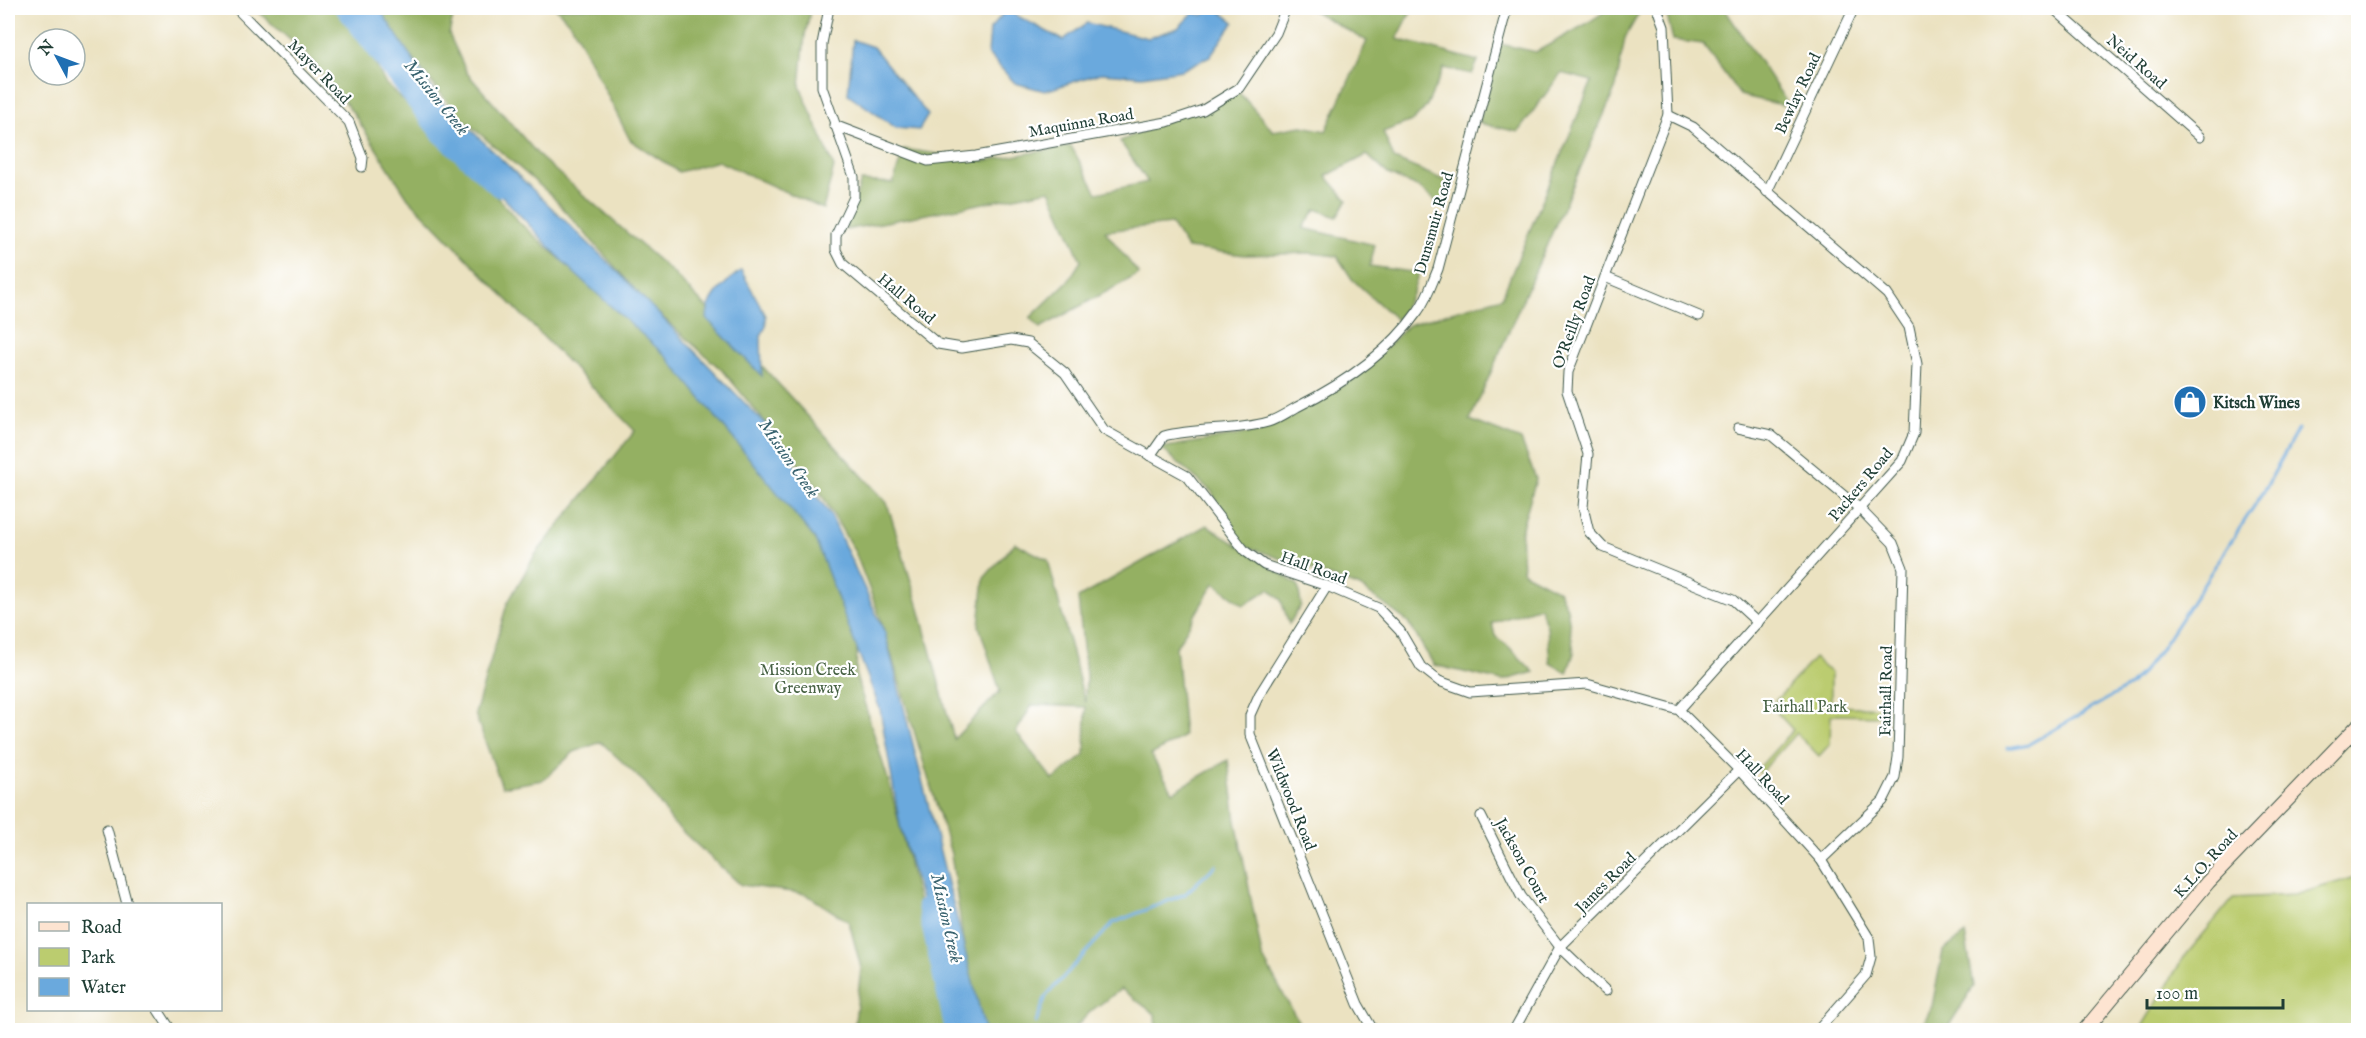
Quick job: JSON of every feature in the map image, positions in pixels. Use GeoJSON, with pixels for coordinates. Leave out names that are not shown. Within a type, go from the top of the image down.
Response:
{"type":"FeatureCollection","features":[{"type":"Feature","properties":{"kind":"main road","name":"K.L.O. Road"},"geometry":{"type":"LineString","coordinates":[[2085,1030],[2208,882],[2358,726]]}},
{"type":"Feature","properties":{"kind":"street","name":"Mayer Road"},"geometry":{"type":"LineString","coordinates":[[236,8],[349,122],[363,158],[362,167]]}},
{"type":"Feature","properties":{"kind":"street","name":"Hall Road"},"geometry":{"type":"LineString","coordinates":[[829,8],[822,44],[822,87],[854,177],[854,197],[836,235],[836,250],[843,264],[938,344],[962,348],[1011,340],[1028,343],[1065,373],[1104,430],[1186,476],[1245,550],[1264,565],[1328,586],[1378,608],[1400,631],[1421,667],[1439,681],[1470,692],[1587,684],[1679,710],[1739,770],[1821,860],[1869,938],[1871,957],[1866,975],[1818,1030]]}},
{"type":"Feature","properties":{"kind":"street","name":"Maquinna Road"},"geometry":{"type":"LineString","coordinates":[[834,125],[928,160],[976,156],[1167,122],[1203,110],[1239,88],[1276,33],[1286,8]]}},
{"type":"Feature","properties":{"kind":"street","name":"Dunsmuir Road"},"geometry":{"type":"LineString","coordinates":[[1150,456],[1164,436],[1184,431],[1238,429],[1270,421],[1320,395],[1365,365],[1397,338],[1420,309],[1438,269],[1507,8]]}},
{"type":"Feature","properties":{"kind":"street","name":"O'Reilly Road"},"geometry":{"type":"LineString","coordinates":[[1657,8],[1664,27],[1668,115],[1568,372],[1567,391],[1588,454],[1583,507],[1589,532],[1604,547],[1733,600],[1758,623]]}},
{"type":"Feature","properties":{"kind":"street","name":"Bewlay Road"},"geometry":{"type":"LineString","coordinates":[[1767,192],[1854,8]]}},
{"type":"Feature","properties":{"kind":"street","name":"Neid Road"},"geometry":{"type":"LineString","coordinates":[[2053,8],[2200,137]]}},
{"type":"Feature","properties":{"kind":"street","name":"Packers Road"},"geometry":{"type":"LineString","coordinates":[[1668,115],[1693,127],[1887,294],[1909,327],[1917,364],[1914,433],[1902,461],[1679,710]]}},
{"type":"Feature","properties":{"kind":"street"},"geometry":{"type":"LineString","coordinates":[[1605,277],[1699,316]]}},
{"type":"Feature","properties":{"kind":"street","name":"Fairhall Road"},"geometry":{"type":"LineString","coordinates":[[1738,428],[1771,435],[1860,509],[1893,543],[1903,568],[1898,757],[1895,777],[1882,801],[1821,860]]}},
{"type":"Feature","properties":{"kind":"street","name":"Wildwood Road"},"geometry":{"type":"LineString","coordinates":[[1328,586],[1259,695],[1250,715],[1250,734],[1358,1004],[1373,1030]]}},
{"type":"Feature","properties":{"kind":"street","name":"James Road"},"geometry":{"type":"LineString","coordinates":[[1514,1030],[1560,947],[1739,770]]}},
{"type":"Feature","properties":{"kind":"street","name":"Jackson Court"},"geometry":{"type":"LineString","coordinates":[[1481,816],[1521,896],[1560,947],[1606,991]]}},
{"type":"Feature","properties":{"kind":"street"},"geometry":{"type":"LineString","coordinates":[[107,829],[127,903]]}},
{"type":"Feature","properties":{"kind":"street"},"geometry":{"type":"LineString","coordinates":[[159,1011],[171,1030]]}},
{"type":"Feature","properties":{"kind":"green space","name":"Mission Creek Greenway"},"geometry":{"type":"Polygon","coordinates":[[[254,8],[348,8],[385,83],[458,152],[520,223],[734,414],[783,479],[858,621],[856,676],[890,786],[950,1030],[854,1030],[861,968],[849,922],[806,894],[741,885],[673,823],[646,784],[601,742],[574,752],[543,780],[502,787],[475,714],[507,604],[535,555],[635,431],[408,198],[354,114],[305,53],[254,8]]]}},
{"type":"Feature","properties":{"kind":"green space"},"geometry":{"type":"Polygon","coordinates":[[[378,8],[455,8],[449,34],[467,73],[541,158],[672,272],[743,345],[887,503],[917,601],[954,739],[1000,691],[979,626],[984,578],[1015,543],[1048,560],[1085,703],[1086,676],[1078,598],[1207,525],[1298,585],[1301,605],[1289,624],[1281,600],[1269,589],[1244,605],[1214,583],[1176,647],[1184,736],[1151,755],[1173,792],[1228,760],[1236,821],[1262,956],[1303,1030],[1156,1030],[1155,1014],[1121,989],[1091,1011],[1073,1030],[979,1030],[973,1009],[951,854],[879,614],[855,552],[816,485],[725,373],[648,304],[552,196],[456,113],[391,31],[378,8]],[[1032,705],[1016,732],[1053,780],[1085,755],[1086,707],[1032,705]]]}},
{"type":"Feature","properties":{"kind":"green space"},"geometry":{"type":"Polygon","coordinates":[[[556,8],[811,8],[805,35],[800,86],[834,167],[823,209],[718,161],[679,172],[630,140],[573,27],[556,8]]]}},
{"type":"Feature","properties":{"kind":"green space"},"geometry":{"type":"Polygon","coordinates":[[[1308,8],[1413,8],[1397,39],[1478,61],[1472,74],[1444,68],[1426,107],[1414,120],[1383,132],[1394,159],[1453,184],[1445,208],[1419,188],[1388,174],[1367,155],[1326,176],[1347,200],[1337,217],[1316,209],[1303,228],[1375,245],[1370,266],[1419,273],[1412,294],[1397,320],[1352,279],[1337,256],[1310,253],[1245,255],[1187,248],[1171,224],[1105,231],[1139,274],[1040,328],[1030,318],[1069,280],[1081,261],[1050,190],[845,230],[861,181],[893,183],[904,149],[983,161],[1071,146],[1097,193],[1148,182],[1120,141],[1237,90],[1273,131],[1302,126],[1326,131],[1367,41],[1308,8]]]}},
{"type":"Feature","properties":{"kind":"green space"},"geometry":{"type":"Polygon","coordinates":[[[1610,8],[1642,8],[1625,38],[1616,87],[1470,420],[1521,440],[1536,479],[1521,531],[1523,572],[1559,591],[1567,608],[1574,653],[1567,673],[1550,663],[1547,627],[1540,607],[1492,623],[1495,636],[1534,672],[1502,681],[1434,665],[1408,622],[1360,587],[1237,543],[1212,492],[1161,448],[1261,431],[1357,377],[1408,325],[1502,297],[1592,81],[1561,73],[1518,132],[1479,123],[1500,44],[1536,52],[1610,8]]]}},
{"type":"Feature","properties":{"kind":"green space"},"geometry":{"type":"Polygon","coordinates":[[[1665,8],[1724,8],[1790,107],[1740,95],[1703,44],[1673,40],[1665,8]]]}},
{"type":"Feature","properties":{"kind":"green space","name":"Fairhall Park"},"geometry":{"type":"Polygon","coordinates":[[[1814,658],[1831,673],[1831,706],[1887,708],[1883,716],[1831,715],[1830,744],[1819,756],[1796,733],[1760,773],[1757,770],[1793,730],[1771,706],[1814,658]]]}},
{"type":"Feature","properties":{"kind":"green space"},"geometry":{"type":"Polygon","coordinates":[[[2358,876],[2358,1030],[2140,1030],[2182,960],[2233,898],[2295,895],[2358,876]]]}},
{"type":"Feature","properties":{"kind":"green space"},"geometry":{"type":"Polygon","coordinates":[[[1965,934],[1974,986],[1948,1030],[1920,1030],[1932,1006],[1943,951],[1965,934]]]}},
{"type":"Feature","properties":{"kind":"water","name":"Mission Creek"},"geometry":{"type":"Polygon","coordinates":[[[348,8],[379,8],[438,98],[616,270],[766,425],[830,514],[885,633],[985,1030],[956,1030],[946,986],[900,826],[880,709],[815,539],[667,357],[572,271],[460,151],[348,8]]]}},
{"type":"Feature","properties":{"kind":"water"},"geometry":{"type":"Polygon","coordinates":[[[1212,8],[1216,8],[1234,22],[1210,56],[1182,70],[1142,76],[1101,73],[1045,91],[1015,83],[988,54],[990,29],[1006,10],[1063,40],[1087,23],[1148,38],[1178,28],[1193,13],[1203,15],[1212,8]]]}},
{"type":"Feature","properties":{"kind":"water"},"geometry":{"type":"Polygon","coordinates":[[[853,40],[873,47],[928,115],[919,130],[896,128],[848,94],[853,40]]]}},
{"type":"Feature","properties":{"kind":"water"},"geometry":{"type":"Polygon","coordinates":[[[741,270],[766,316],[766,326],[761,336],[762,376],[707,319],[714,297],[741,270]]]}},
{"type":"Feature","properties":{"kind":"waterway","name":"Mission Creek"},"geometry":{"type":"LineString","coordinates":[[343,8],[439,134],[498,189]]}},
{"type":"Feature","properties":{"kind":"waterway"},"geometry":{"type":"LineString","coordinates":[[2008,748],[2029,744],[2130,686],[2161,649],[2264,491],[2298,429]]}},
{"type":"Feature","properties":{"kind":"waterway"},"geometry":{"type":"LineString","coordinates":[[1036,1023],[1046,996],[1113,923],[1185,894],[1216,865]]}},
{"type":"Feature","properties":{"kind":"waterway","name":"Mission Creek"},"geometry":{"type":"LineString","coordinates":[[925,906],[953,1030]]}},
{"type":"Feature","properties":{"kind":"place","name":"Kitsch Wines"},"geometry":{"type":"Point","coordinates":[2190,402]}}]}
